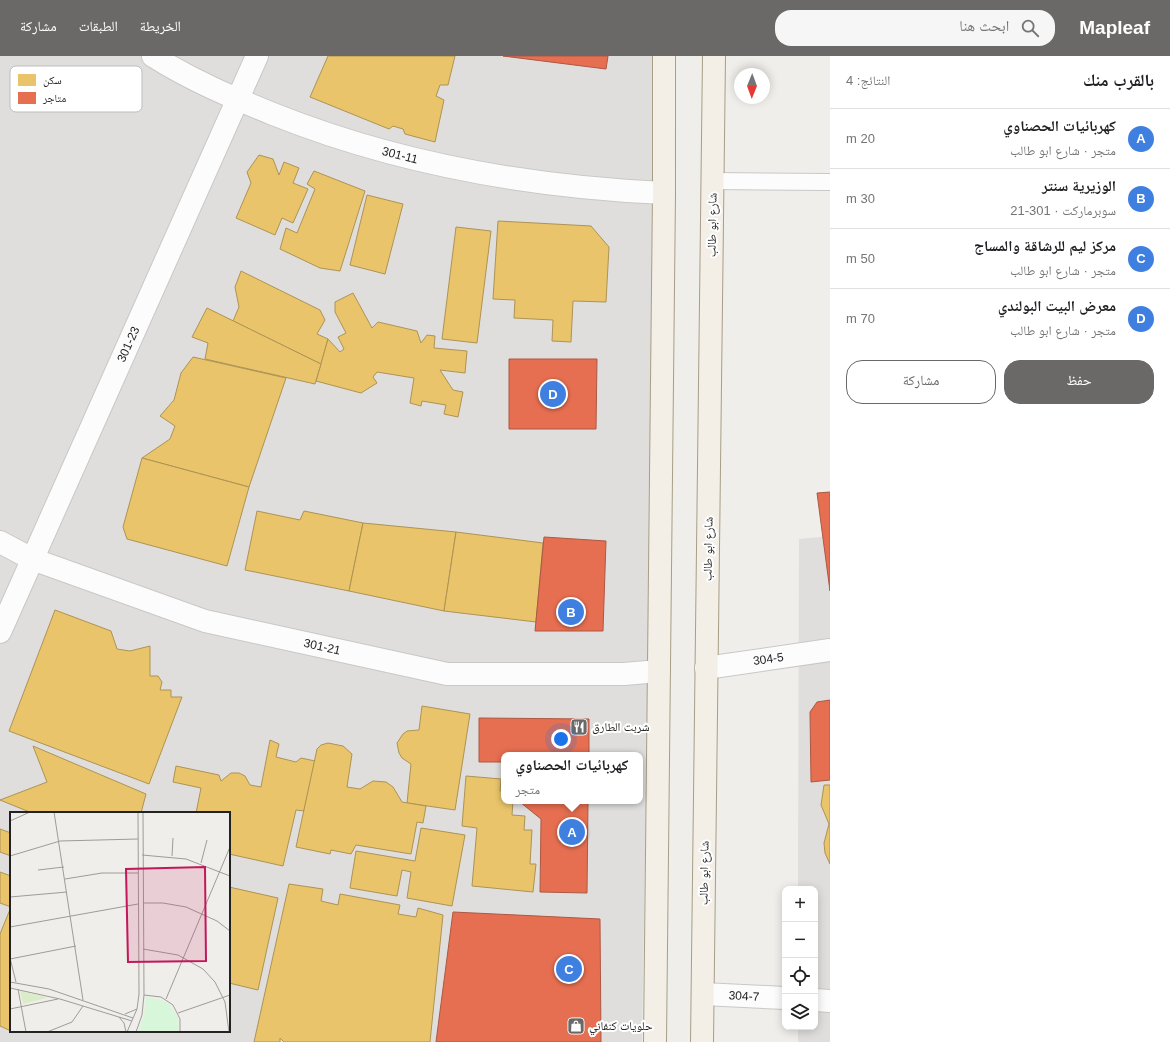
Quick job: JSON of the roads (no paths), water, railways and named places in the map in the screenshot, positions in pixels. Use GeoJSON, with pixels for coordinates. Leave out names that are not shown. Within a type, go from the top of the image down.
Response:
{"type":"FeatureCollection","features":[{"type":"Feature","properties":{"kind":"main road"},"geometry":{"type":"LineString","coordinates":[[655,1042],[664,193],[664,56]]}},
{"type":"Feature","properties":{"kind":"main road","name":"شارع ابو طالب"},"geometry":{"type":"LineString","coordinates":[[702,1042],[714,56]]}},
{"type":"Feature","properties":{"kind":"street","name":"301-11"},"geometry":{"type":"LineString","coordinates":[[153,56],[182,74],[238,100],[335,136],[429,163],[494,176],[561,186],[664,193]]}},
{"type":"Feature","properties":{"kind":"street","name":"301-23"},"geometry":{"type":"LineString","coordinates":[[0,632],[257,56]]}},
{"type":"Feature","properties":{"kind":"street","name":"301-21"},"geometry":{"type":"LineString","coordinates":[[0,542],[32,559],[205,621],[448,674],[624,674],[659,671]]}},
{"type":"Feature","properties":{"kind":"street","name":"304-5"},"geometry":{"type":"LineString","coordinates":[[706,668],[830,650]]}},
{"type":"Feature","properties":{"kind":"street","name":"304-7"},"geometry":{"type":"LineString","coordinates":[[703,994],[782,998]]}},
{"type":"Feature","properties":{"kind":"street"},"geometry":{"type":"LineString","coordinates":[[818,1000],[830,1001]]}},
{"type":"Feature","properties":{"kind":"lane"},"geometry":{"type":"LineString","coordinates":[[713,181],[830,182]]}},
{"type":"Feature","properties":{"kind":"place","name":"معرض البيت البولندي"},"geometry":{"type":"Point","coordinates":[553,394]}},
{"type":"Feature","properties":{"kind":"place","name":"الوزيرية سنتر"},"geometry":{"type":"Point","coordinates":[571,612]}},
{"type":"Feature","properties":{"kind":"place","name":"شربت الطارق"},"geometry":{"type":"Point","coordinates":[579,727]}},
{"type":"Feature","properties":{"kind":"place","name":"كهربائيات الحصناوي"},"geometry":{"type":"Point","coordinates":[572,832]}},
{"type":"Feature","properties":{"kind":"place","name":"مركز ليم للرشاقة والمساج"},"geometry":{"type":"Point","coordinates":[569,969]}},
{"type":"Feature","properties":{"kind":"place","name":"حلويات كنفاني"},"geometry":{"type":"Point","coordinates":[576,1026]}}]}
